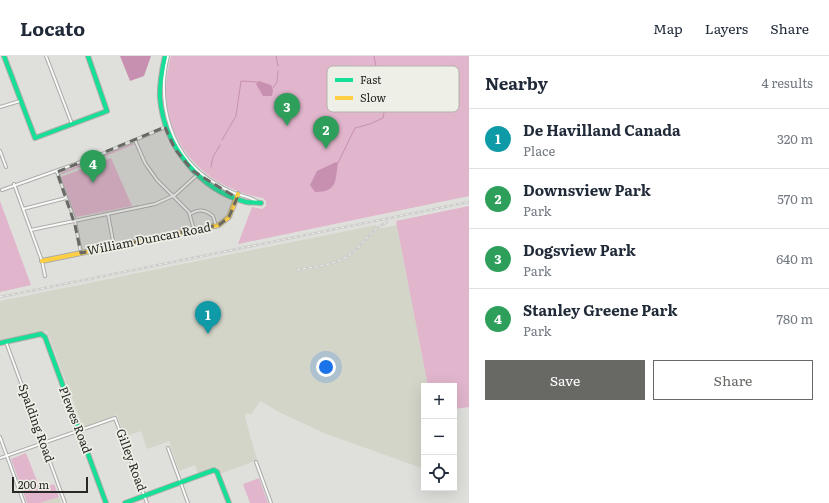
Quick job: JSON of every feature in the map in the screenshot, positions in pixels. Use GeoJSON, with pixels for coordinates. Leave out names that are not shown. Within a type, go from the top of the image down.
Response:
{"type":"FeatureCollection","features":[{"type":"Feature","properties":{"kind":"street"},"geometry":{"type":"LineString","coordinates":[[4,56],[35,138],[72,126],[107,111],[88,56]]}},
{"type":"Feature","properties":{"kind":"street"},"geometry":{"type":"LineString","coordinates":[[46,56],[72,126]]}},
{"type":"Feature","properties":{"kind":"street"},"geometry":{"type":"LineString","coordinates":[[165,56],[159,90],[160,104],[175,148],[198,174],[221,191],[238,196],[253,203],[259,202]]}},
{"type":"Feature","properties":{"kind":"street"},"geometry":{"type":"LineString","coordinates":[[167,127],[163,90],[168,56]]}},
{"type":"Feature","properties":{"kind":"street"},"geometry":{"type":"LineString","coordinates":[[0,107],[20,101]]}},
{"type":"Feature","properties":{"kind":"street"},"geometry":{"type":"LineString","coordinates":[[2,190],[14,184],[57,172],[167,127]]}},
{"type":"Feature","properties":{"kind":"street"},"geometry":{"type":"LineString","coordinates":[[135,140],[150,171],[190,214],[194,230]]}},
{"type":"Feature","properties":{"kind":"street"},"geometry":{"type":"LineString","coordinates":[[0,151],[6,167]]}},
{"type":"Feature","properties":{"kind":"street"},"geometry":{"type":"LineString","coordinates":[[57,172],[75,221],[81,253]]}},
{"type":"Feature","properties":{"kind":"street"},"geometry":{"type":"LineString","coordinates":[[31,230],[150,206],[172,196],[198,174]]}},
{"type":"Feature","properties":{"kind":"street"},"geometry":{"type":"LineString","coordinates":[[14,184],[42,261],[45,276]]}},
{"type":"Feature","properties":{"kind":"street","name":"William Duncan Road"},"geometry":{"type":"LineString","coordinates":[[42,261],[216,226],[227,220],[238,196]]}},
{"type":"Feature","properties":{"kind":"street"},"geometry":{"type":"LineString","coordinates":[[23,209],[66,198]]}},
{"type":"Feature","properties":{"kind":"street"},"geometry":{"type":"LineString","coordinates":[[190,214],[199,209],[204,210],[213,216],[216,226]]}},
{"type":"Feature","properties":{"kind":"street"},"geometry":{"type":"LineString","coordinates":[[108,214],[114,246]]}},
{"type":"Feature","properties":{"kind":"street","name":"Plewes Road"},"geometry":{"type":"LineString","coordinates":[[6,342],[40,334],[44,336],[106,503]]}},
{"type":"Feature","properties":{"kind":"street"},"geometry":{"type":"LineString","coordinates":[[0,343],[6,342]]}},
{"type":"Feature","properties":{"kind":"street","name":"Spalding Road"},"geometry":{"type":"LineString","coordinates":[[6,342],[66,503]]}},
{"type":"Feature","properties":{"kind":"street","name":"Gilley Road"},"geometry":{"type":"LineString","coordinates":[[79,430],[115,418],[147,503]]}},
{"type":"Feature","properties":{"kind":"street"},"geometry":{"type":"LineString","coordinates":[[0,458],[79,430]]}},
{"type":"Feature","properties":{"kind":"street"},"geometry":{"type":"LineString","coordinates":[[0,437],[24,503]]}},
{"type":"Feature","properties":{"kind":"street"},"geometry":{"type":"LineString","coordinates":[[168,448],[188,503]]}},
{"type":"Feature","properties":{"kind":"street"},"geometry":{"type":"LineString","coordinates":[[256,462],[271,503]]}},
{"type":"Feature","properties":{"kind":"street"},"geometry":{"type":"LineString","coordinates":[[125,503],[180,482],[216,471],[229,503]]}},
{"type":"Feature","properties":{"kind":"highlighted area"},"geometry":{"type":"Polygon","coordinates":[[[165,127],[175,149],[193,171],[237,198],[229,217],[219,225],[81,253],[75,225],[57,172],[165,127]]]}},
{"type":"Feature","properties":{"kind":"shaded area"},"geometry":{"type":"Polygon","coordinates":[[[120,56],[151,56],[144,76],[130,81],[120,56]]]}},
{"type":"Feature","properties":{"kind":"shaded area"},"geometry":{"type":"Polygon","coordinates":[[[171,56],[469,56],[469,196],[238,244],[252,207],[262,209],[266,206],[266,201],[263,198],[238,191],[216,181],[198,166],[183,149],[173,129],[167,106],[166,82],[171,56]]]}},
{"type":"Feature","properties":{"kind":"shaded area"},"geometry":{"type":"Polygon","coordinates":[[[352,56],[464,56],[460,60],[446,61],[444,64],[436,66],[352,66],[352,56]]]}},
{"type":"Feature","properties":{"kind":"shaded area"},"geometry":{"type":"Polygon","coordinates":[[[259,81],[271,85],[273,90],[272,96],[263,96],[256,84],[259,81]]]}},
{"type":"Feature","properties":{"kind":"shaded area"},"geometry":{"type":"Polygon","coordinates":[[[132,143],[135,144],[60,175],[62,172],[132,143]]]}},
{"type":"Feature","properties":{"kind":"shaded area"},"geometry":{"type":"Polygon","coordinates":[[[111,158],[132,206],[76,217],[61,177],[111,158]]]}},
{"type":"Feature","properties":{"kind":"shaded area"},"geometry":{"type":"Polygon","coordinates":[[[336,162],[338,163],[334,184],[332,187],[328,190],[315,192],[310,185],[317,171],[336,162]]]}},
{"type":"Feature","properties":{"kind":"shaded area"},"geometry":{"type":"Polygon","coordinates":[[[0,201],[31,285],[0,292],[0,201]]]}},
{"type":"Feature","properties":{"kind":"shaded area"},"geometry":{"type":"Polygon","coordinates":[[[139,205],[138,206],[76,218],[139,205]]]}},
{"type":"Feature","properties":{"kind":"shaded area"},"geometry":{"type":"Polygon","coordinates":[[[469,206],[469,407],[457,409],[457,383],[427,383],[396,221],[469,206]]]}},
{"type":"Feature","properties":{"kind":"shaded area"},"geometry":{"type":"Polygon","coordinates":[[[376,225],[378,229],[397,225],[427,383],[421,383],[421,468],[324,433],[279,412],[260,401],[251,415],[247,413],[245,417],[257,460],[220,474],[217,467],[198,474],[195,465],[179,471],[169,441],[147,449],[141,431],[125,437],[117,415],[83,427],[47,331],[0,340],[0,301],[376,225]]]}},
{"type":"Feature","properties":{"kind":"shaded area"},"geometry":{"type":"Polygon","coordinates":[[[26,453],[40,489],[54,484],[59,497],[40,503],[27,503],[11,459],[26,453]]]}},
{"type":"Feature","properties":{"kind":"shaded area"},"geometry":{"type":"Polygon","coordinates":[[[259,478],[268,503],[250,503],[243,484],[259,478]]]}},
{"type":"Feature","properties":{"kind":"shaded area"},"geometry":{"type":"Polygon","coordinates":[[[59,497],[61,503],[40,503],[59,497]]]}},
{"type":"Feature","properties":{"kind":"waterway"},"geometry":{"type":"LineString","coordinates":[[276,56],[278,66]]}},
{"type":"Feature","properties":{"kind":"waterway"},"geometry":{"type":"LineString","coordinates":[[374,56],[376,66]]}},
{"type":"Feature","properties":{"kind":"waterway"},"geometry":{"type":"LineString","coordinates":[[273,88],[277,82],[278,71]]}},
{"type":"Feature","properties":{"kind":"waterway"},"geometry":{"type":"LineString","coordinates":[[222,140],[236,116],[241,81],[257,82]]}},
{"type":"Feature","properties":{"kind":"waterway"},"geometry":{"type":"LineString","coordinates":[[338,163],[355,128],[370,124],[383,118],[384,112]]}},
{"type":"Feature","properties":{"kind":"waterway"},"geometry":{"type":"LineString","coordinates":[[211,167],[213,157],[220,145]]}},
{"type":"Feature","properties":{"kind":"railway"},"geometry":{"type":"LineString","coordinates":[[0,297],[469,202]]}},
{"type":"Feature","properties":{"kind":"railway"},"geometry":{"type":"LineString","coordinates":[[297,270],[337,262],[351,254],[374,231],[382,224],[387,222]]}},
{"type":"Feature","properties":{"kind":"traffic: fast"},"geometry":{"type":"LineString","coordinates":[[4,56],[35,138],[107,111],[88,56]]}},
{"type":"Feature","properties":{"kind":"traffic: fast"},"geometry":{"type":"LineString","coordinates":[[165,56],[160,82],[160,98],[163,115],[177,148],[187,163],[199,176],[213,187],[229,196],[246,202],[261,203]]}},
{"type":"Feature","properties":{"kind":"traffic: fast"},"geometry":{"type":"LineString","coordinates":[[0,343],[41,334],[45,337],[106,503]]}},
{"type":"Feature","properties":{"kind":"traffic: fast"},"geometry":{"type":"LineString","coordinates":[[125,503],[214,470],[217,472],[229,503]]}},
{"type":"Feature","properties":{"kind":"traffic: slow"},"geometry":{"type":"LineString","coordinates":[[42,261],[219,225],[229,217],[238,194]]}},
{"type":"Feature","properties":{"kind":"place","name":"Dogsview Park"},"geometry":{"type":"Point","coordinates":[287,126]}},
{"type":"Feature","properties":{"kind":"place","name":"Downsview Park"},"geometry":{"type":"Point","coordinates":[326,149]}},
{"type":"Feature","properties":{"kind":"place","name":"Stanley Greene Park"},"geometry":{"type":"Point","coordinates":[93,183]}},
{"type":"Feature","properties":{"kind":"place","name":"De Havilland Canada"},"geometry":{"type":"Point","coordinates":[208,334]}}]}
